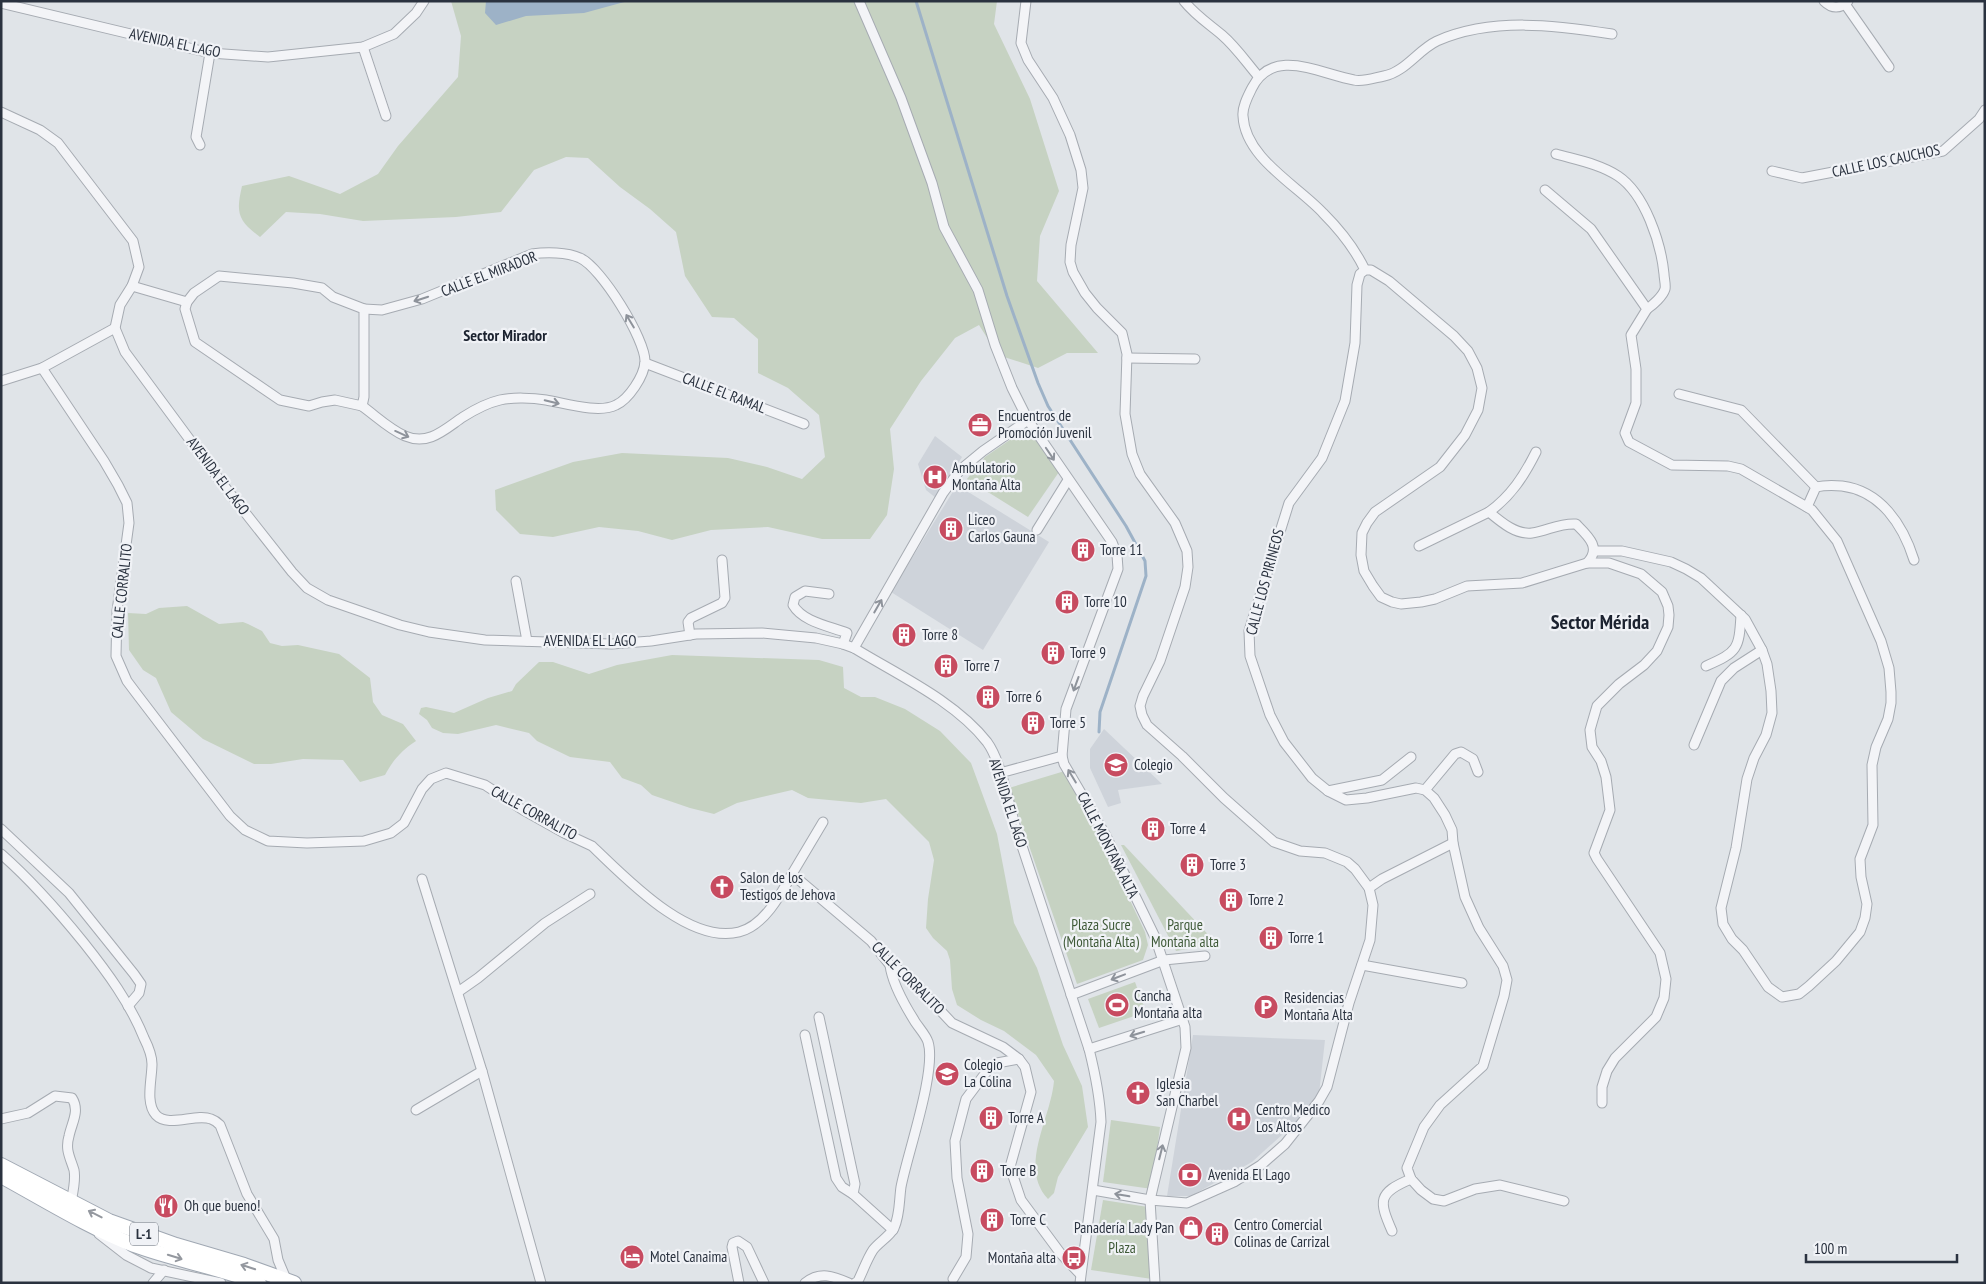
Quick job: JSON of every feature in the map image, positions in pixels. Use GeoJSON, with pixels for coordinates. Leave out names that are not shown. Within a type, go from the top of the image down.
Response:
{"type":"FeatureCollection","features":[{"type":"Feature","properties":{"kind":"main road","name":"L-1"},"geometry":{"type":"LineString","coordinates":[[1,1165],[109,1221],[290,1281]]}},
{"type":"Feature","properties":{"kind":"main road","name":"L-1"},"geometry":{"type":"LineString","coordinates":[[1,1176],[81,1220],[135,1245],[259,1283]]}},
{"type":"Feature","properties":{"kind":"street","name":"AVENIDA EL LAGO"},"geometry":{"type":"LineString","coordinates":[[1,3],[210,53],[268,57],[364,47],[394,34],[416,13],[424,1]]}},
{"type":"Feature","properties":{"kind":"street"},"geometry":{"type":"LineString","coordinates":[[860,1],[902,98],[932,183],[944,227],[978,290],[998,354],[1012,388],[1028,420],[1112,542],[1117,555],[1118,569],[1066,710],[1062,756],[1000,773]]}},
{"type":"Feature","properties":{"kind":"street"},"geometry":{"type":"LineString","coordinates":[[1026,1],[1021,43],[1028,60],[1053,98],[1070,135],[1081,170],[1083,188],[1071,245],[1072,267],[1078,283],[1091,301],[1122,333],[1127,358],[1125,414],[1132,454],[1140,474],[1175,522],[1187,551],[1188,566],[1184,587],[1160,661],[1143,696],[1140,706],[1142,715],[1147,725],[1182,756],[1224,798],[1274,842],[1300,851],[1337,856],[1355,869],[1369,888],[1373,905],[1370,940],[1349,1004],[1327,1087],[1319,1101],[1293,1135],[1261,1165],[1216,1191],[1187,1203],[1150,1200],[1093,1190]]}},
{"type":"Feature","properties":{"kind":"street"},"geometry":{"type":"LineString","coordinates":[[1184,1],[1194,14],[1232,45],[1258,76]]}},
{"type":"Feature","properties":{"kind":"street"},"geometry":{"type":"LineString","coordinates":[[1824,1],[1830,6],[1839,7],[1846,3],[1889,67]]}},
{"type":"Feature","properties":{"kind":"street"},"geometry":{"type":"LineString","coordinates":[[1602,1104],[1602,1087],[1607,1071],[1615,1058],[1656,1017],[1664,998],[1666,979],[1660,953],[1596,859],[1594,853],[1610,810],[1606,777],[1601,760],[1592,747],[1590,730],[1597,706],[1619,684],[1644,665],[1658,651],[1668,627],[1668,606],[1662,592],[1641,574],[1609,563],[1587,563],[1522,584],[1468,586],[1435,599],[1420,602],[1401,604],[1381,597],[1364,571],[1361,555],[1362,533],[1366,523],[1375,512],[1440,467],[1465,435],[1478,410],[1482,388],[1477,368],[1468,352],[1454,336],[1389,281],[1371,270],[1365,270],[1358,255],[1322,211],[1273,168],[1248,140],[1243,115],[1248,96],[1258,76],[1280,65],[1303,66],[1356,81],[1388,75],[1411,61],[1432,44],[1454,34],[1483,27],[1561,26],[1612,34]]}},
{"type":"Feature","properties":{"kind":"street"},"geometry":{"type":"LineString","coordinates":[[364,47],[386,116]]}},
{"type":"Feature","properties":{"kind":"street"},"geometry":{"type":"LineString","coordinates":[[200,145],[196,137],[210,53]]}},
{"type":"Feature","properties":{"kind":"street","name":"CALLE LOS CAUCHOS"},"geometry":{"type":"LineString","coordinates":[[1772,171],[1802,178],[1943,151],[1979,119],[1985,110]]}},
{"type":"Feature","properties":{"kind":"street"},"geometry":{"type":"LineString","coordinates":[[1,112],[40,130],[58,144],[119,220],[133,241],[139,267],[132,286],[120,305],[115,328],[42,368],[1,381]]}},
{"type":"Feature","properties":{"kind":"street"},"geometry":{"type":"LineString","coordinates":[[1556,154],[1601,167],[1618,176],[1634,190],[1646,211],[1662,253],[1665,289],[1658,300],[1647,309],[1630,335],[1636,378],[1636,403],[1625,433],[1629,442],[1672,465],[1728,466],[1741,469],[1807,507],[1825,525],[1837,541],[1881,641],[1889,668],[1891,703],[1888,719],[1876,747],[1872,765],[1873,825],[1860,859],[1860,877],[1866,904],[1865,918],[1860,932],[1836,961],[1799,994],[1782,997],[1768,987],[1723,924],[1721,908],[1736,848],[1747,779],[1754,758],[1766,735],[1772,713],[1768,673],[1762,650],[1741,615],[1701,578],[1686,568],[1671,562],[1622,551],[1595,551]]}},
{"type":"Feature","properties":{"kind":"street"},"geometry":{"type":"LineString","coordinates":[[1545,190],[1591,229],[1647,309]]}},
{"type":"Feature","properties":{"kind":"street","name":"CALLE EL MIRADOR"},"geometry":{"type":"LineString","coordinates":[[364,310],[382,310],[422,299],[532,254],[545,252],[580,258],[592,267],[603,281],[635,329],[641,341],[645,363]]}},
{"type":"Feature","properties":{"kind":"street","name":"CALLE LOS PIRINEOS"},"geometry":{"type":"LineString","coordinates":[[1365,270],[1360,274],[1356,285],[1356,343],[1345,401],[1322,458],[1288,503],[1283,516],[1265,582],[1248,631],[1250,656],[1270,715],[1284,742],[1312,778],[1328,791],[1346,800],[1416,788],[1425,790]]}},
{"type":"Feature","properties":{"kind":"street"},"geometry":{"type":"LineString","coordinates":[[362,406],[364,397],[364,310],[333,298],[322,288],[293,283],[219,276],[194,293],[187,302],[185,309],[195,342],[280,400],[309,406],[335,400],[362,406],[392,429],[407,437],[422,439],[447,430],[463,417],[490,402],[504,399],[545,400],[609,408],[627,398],[634,388],[645,363]]}},
{"type":"Feature","properties":{"kind":"street"},"geometry":{"type":"LineString","coordinates":[[132,286],[187,302]]}},
{"type":"Feature","properties":{"kind":"street","name":"AVENIDA EL LAGO"},"geometry":{"type":"LineString","coordinates":[[115,328],[125,352],[210,467],[292,572],[308,588],[328,600],[400,625],[429,632],[485,640],[612,644],[690,635],[762,633],[816,638],[854,648],[957,711],[988,744],[996,760],[1089,1049],[1100,1100],[1101,1122],[1080,1278]]}},
{"type":"Feature","properties":{"kind":"street"},"geometry":{"type":"LineString","coordinates":[[1127,358],[1195,359]]}},
{"type":"Feature","properties":{"kind":"street","name":"CALLE EL RAMAL"},"geometry":{"type":"LineString","coordinates":[[645,363],[804,424]]}},
{"type":"Feature","properties":{"kind":"street","name":"CALLE CORRALITO"},"geometry":{"type":"LineString","coordinates":[[42,368],[104,461],[127,503],[129,523],[117,611],[116,656],[127,681],[230,816],[245,830],[268,841],[307,843],[364,841],[391,833],[404,823],[422,789],[431,780],[446,773],[485,785],[564,833],[583,840],[660,907],[685,921],[709,931],[740,932],[750,926],[772,909],[792,874],[871,941],[890,964],[906,974],[952,1022],[1003,1047],[1019,1059]]}},
{"type":"Feature","properties":{"kind":"street"},"geometry":{"type":"LineString","coordinates":[[1680,394],[1741,410],[1816,487]]}},
{"type":"Feature","properties":{"kind":"street"},"geometry":{"type":"LineString","coordinates":[[854,648],[943,493],[960,470],[983,451],[1028,420]]}},
{"type":"Feature","properties":{"kind":"street"},"geometry":{"type":"LineString","coordinates":[[1419,546],[1490,512],[1506,498],[1524,477],[1536,452]]}},
{"type":"Feature","properties":{"kind":"street"},"geometry":{"type":"LineString","coordinates":[[1037,530],[1068,480]]}},
{"type":"Feature","properties":{"kind":"street"},"geometry":{"type":"LineString","coordinates":[[1807,507],[1816,487],[1825,484],[1854,488],[1868,494],[1880,501],[1890,512],[1910,546],[1914,560]]}},
{"type":"Feature","properties":{"kind":"street"},"geometry":{"type":"LineString","coordinates":[[1490,512],[1498,520],[1520,532],[1532,533],[1556,525],[1576,524],[1585,533],[1595,551],[1594,556],[1587,563]]}},
{"type":"Feature","properties":{"kind":"street"},"geometry":{"type":"LineString","coordinates":[[690,635],[688,622],[690,618],[722,603],[725,598],[722,560]]}},
{"type":"Feature","properties":{"kind":"street"},"geometry":{"type":"LineString","coordinates":[[516,581],[527,641]]}},
{"type":"Feature","properties":{"kind":"street"},"geometry":{"type":"LineString","coordinates":[[829,594],[805,591],[795,597],[793,605],[797,612],[808,619],[847,633],[843,644]]}},
{"type":"Feature","properties":{"kind":"street"},"geometry":{"type":"LineString","coordinates":[[1706,666],[1726,658],[1733,652],[1738,639],[1741,615]]}},
{"type":"Feature","properties":{"kind":"street"},"geometry":{"type":"LineString","coordinates":[[1694,746],[1721,681],[1734,668],[1762,650]]}},
{"type":"Feature","properties":{"kind":"street"},"geometry":{"type":"LineString","coordinates":[[1478,772],[1473,759],[1461,752],[1455,754],[1425,790],[1434,798],[1452,830],[1464,897],[1479,928],[1503,966],[1507,980],[1483,1066],[1440,1105],[1424,1128],[1408,1168],[1411,1178],[1421,1190],[1433,1199],[1444,1201],[1475,1189],[1500,1185],[1564,1201]]}},
{"type":"Feature","properties":{"kind":"street","name":"CALLE MONTAÑA ALTA"},"geometry":{"type":"LineString","coordinates":[[1062,756],[1064,764],[1105,834],[1155,937],[1183,1019],[1186,1048],[1150,1200],[1155,1283]]}},
{"type":"Feature","properties":{"kind":"street"},"geometry":{"type":"LineString","coordinates":[[1328,791],[1382,780],[1410,757]]}},
{"type":"Feature","properties":{"kind":"street"},"geometry":{"type":"LineString","coordinates":[[792,874],[823,822]]}},
{"type":"Feature","properties":{"kind":"street"},"geometry":{"type":"LineString","coordinates":[[1,829],[69,893],[134,974],[141,984],[139,993],[128,1006]]}},
{"type":"Feature","properties":{"kind":"street"},"geometry":{"type":"LineString","coordinates":[[1369,888],[1382,879],[1453,843]]}},
{"type":"Feature","properties":{"kind":"street"},"geometry":{"type":"LineString","coordinates":[[1,854],[52,902],[110,976],[128,1006],[144,1036],[152,1062],[150,1093],[152,1109],[157,1117],[166,1121],[212,1119],[220,1125],[248,1194],[274,1239],[278,1260],[290,1281]]}},
{"type":"Feature","properties":{"kind":"street"},"geometry":{"type":"LineString","coordinates":[[422,879],[482,1071],[541,1283]]}},
{"type":"Feature","properties":{"kind":"street"},"geometry":{"type":"LineString","coordinates":[[458,992],[545,923],[590,894]]}},
{"type":"Feature","properties":{"kind":"street"},"geometry":{"type":"LineString","coordinates":[[1071,995],[1164,960],[1205,956]]}},
{"type":"Feature","properties":{"kind":"street"},"geometry":{"type":"LineString","coordinates":[[855,1283],[858,1281],[872,1251],[893,1230],[898,1217],[901,1188],[925,1087],[929,1061],[928,1042],[913,1019],[900,993],[891,973],[890,964]]}},
{"type":"Feature","properties":{"kind":"street"},"geometry":{"type":"LineString","coordinates":[[1362,965],[1462,983]]}},
{"type":"Feature","properties":{"kind":"street"},"geometry":{"type":"LineString","coordinates":[[819,1017],[839,1105],[854,1184],[853,1194]]}},
{"type":"Feature","properties":{"kind":"street"},"geometry":{"type":"LineString","coordinates":[[1089,1049],[1183,1019]]}},
{"type":"Feature","properties":{"kind":"street"},"geometry":{"type":"LineString","coordinates":[[805,1035],[836,1178],[842,1187],[853,1194],[893,1230]]}},
{"type":"Feature","properties":{"kind":"street"},"geometry":{"type":"LineString","coordinates":[[953,1279],[966,1258],[967,1250],[968,1234],[957,1178],[955,1141],[966,1099],[987,1071],[997,1063],[1019,1059],[1025,1067],[1031,1092],[1010,1167],[1021,1200],[1080,1278]]}},
{"type":"Feature","properties":{"kind":"street"},"geometry":{"type":"LineString","coordinates":[[416,1110],[482,1071]]}},
{"type":"Feature","properties":{"kind":"street"},"geometry":{"type":"LineString","coordinates":[[1,1119],[28,1113],[55,1096],[72,1098],[76,1105],[68,1137],[68,1156],[74,1172],[71,1202]]}},
{"type":"Feature","properties":{"kind":"street"},"geometry":{"type":"LineString","coordinates":[[1392,1232],[1383,1209],[1383,1200],[1397,1185],[1411,1178]]}},
{"type":"Feature","properties":{"kind":"street"},"geometry":{"type":"LineString","coordinates":[[81,1220],[126,1255],[151,1268],[221,1283]]}},
{"type":"Feature","properties":{"kind":"street"},"geometry":{"type":"LineString","coordinates":[[739,1283],[732,1247],[733,1243],[738,1241],[747,1247],[764,1283]]}},
{"type":"Feature","properties":{"kind":"street"},"geometry":{"type":"LineString","coordinates":[[153,1283],[164,1270]]}},
{"type":"Feature","properties":{"kind":"street"},"geometry":{"type":"LineString","coordinates":[[805,1283],[810,1278],[821,1275],[834,1276],[849,1283]]}},
{"type":"Feature","properties":{"kind":"shaded area","name":"Ambulatorio Montaña Alta"},"geometry":{"type":"Polygon","coordinates":[[[935,436],[962,457],[936,498],[926,490],[918,464],[935,436]]]}},
{"type":"Feature","properties":{"kind":"shaded area"},"geometry":{"type":"Polygon","coordinates":[[[957,485],[1049,542],[983,650],[891,592],[957,485]]]}},
{"type":"Feature","properties":{"kind":"shaded area","name":"Colegio"},"geometry":{"type":"Polygon","coordinates":[[[1104,729],[1162,784],[1118,790],[1121,803],[1108,807],[1090,768],[1090,749],[1104,729]]]}},
{"type":"Feature","properties":{"kind":"shaded area","name":"Centro Medico Los Altos"},"geometry":{"type":"Polygon","coordinates":[[[1193,1035],[1325,1040],[1319,1094],[1307,1112],[1252,1162],[1191,1196],[1167,1196],[1193,1035]]]}},
{"type":"Feature","properties":{"kind":"green space"},"geometry":{"type":"Polygon","coordinates":[[[451,1],[997,1],[994,24],[1030,99],[1059,191],[1040,236],[1037,281],[1098,353],[1067,353],[1038,368],[998,355],[979,325],[955,338],[921,381],[890,429],[894,469],[887,515],[870,539],[822,539],[768,527],[711,530],[672,540],[638,531],[599,527],[553,537],[520,534],[496,510],[495,490],[573,462],[622,453],[728,458],[767,467],[802,479],[825,457],[819,415],[788,388],[758,373],[758,339],[734,318],[712,317],[685,276],[676,232],[650,209],[620,187],[588,158],[566,157],[534,170],[501,212],[456,217],[363,221],[320,214],[286,212],[260,237],[247,226],[240,215],[239,209],[242,186],[289,176],[340,194],[378,174],[398,146],[458,77],[461,36],[451,1]]]}},
{"type":"Feature","properties":{"kind":"green space"},"geometry":{"type":"Polygon","coordinates":[[[1030,426],[1061,469],[1028,517],[967,479],[985,457],[1030,426]]]}},
{"type":"Feature","properties":{"kind":"green space"},"geometry":{"type":"Polygon","coordinates":[[[187,606],[219,624],[243,622],[248,624],[262,631],[270,643],[282,646],[298,645],[339,654],[370,678],[373,702],[382,715],[403,724],[416,741],[398,756],[385,775],[360,782],[343,760],[303,759],[271,764],[254,764],[203,739],[171,712],[156,678],[143,670],[129,650],[128,613],[146,614],[159,608],[187,606]]]}},
{"type":"Feature","properties":{"kind":"green space"},"geometry":{"type":"Polygon","coordinates":[[[672,655],[819,660],[843,667],[844,688],[861,697],[875,697],[905,709],[940,731],[971,763],[997,834],[1014,923],[1037,968],[1063,1045],[1082,1086],[1088,1127],[1058,1177],[1054,1193],[1048,1199],[1040,1186],[1036,1172],[1036,1157],[1054,1081],[1036,1055],[1004,1031],[981,1020],[957,1005],[952,989],[950,960],[947,951],[933,938],[926,928],[934,860],[929,842],[886,799],[861,803],[808,798],[792,790],[737,803],[714,814],[652,795],[641,785],[622,778],[610,762],[570,757],[537,741],[529,733],[496,725],[458,734],[443,733],[432,728],[427,720],[419,714],[421,708],[426,707],[454,713],[488,698],[512,691],[516,684],[539,662],[553,662],[589,674],[617,665],[672,655]]]}},
{"type":"Feature","properties":{"kind":"green space","name":"Plaza Sucre (Montaña Alta)"},"geometry":{"type":"Polygon","coordinates":[[[1068,770],[1145,932],[1148,945],[1143,960],[1077,984],[1009,788],[1068,770]]]}},
{"type":"Feature","properties":{"kind":"green space","name":"Parque Montaña alta"},"geometry":{"type":"Polygon","coordinates":[[[1121,845],[1124,845],[1217,944],[1176,951],[1121,845]]]}},
{"type":"Feature","properties":{"kind":"green space","name":"Cancha Montaña alta"},"geometry":{"type":"Polygon","coordinates":[[[1135,982],[1146,1012],[1099,1028],[1088,999],[1135,982]]]}},
{"type":"Feature","properties":{"kind":"green space"},"geometry":{"type":"Polygon","coordinates":[[[1111,1120],[1160,1127],[1152,1189],[1103,1182],[1111,1120]]]}},
{"type":"Feature","properties":{"kind":"green space","name":"Plaza"},"geometry":{"type":"Polygon","coordinates":[[[1103,1200],[1148,1207],[1152,1279],[1091,1270],[1103,1200]]]}},
{"type":"Feature","properties":{"kind":"water"},"geometry":{"type":"Polygon","coordinates":[[[486,1],[628,1],[584,13],[526,16],[496,25],[485,13],[486,1]]]}},
{"type":"Feature","properties":{"kind":"waterway"},"geometry":{"type":"LineString","coordinates":[[916,1],[1007,296],[1038,383],[1048,406],[1126,526],[1145,561],[1146,576],[1100,712],[1099,732]]}},
{"type":"Feature","properties":{"kind":"place","name":"Encuentros de Promoción Juvenil"},"geometry":{"type":"Point","coordinates":[980,425]}},
{"type":"Feature","properties":{"kind":"place","name":"Ambulatorio Montaña Alta"},"geometry":{"type":"Point","coordinates":[935,477]}},
{"type":"Feature","properties":{"kind":"place","name":"Liceo Carlos Gauna"},"geometry":{"type":"Point","coordinates":[951,529]}},
{"type":"Feature","properties":{"kind":"place","name":"Torre 11"},"geometry":{"type":"Point","coordinates":[1083,550]}},
{"type":"Feature","properties":{"kind":"place","name":"Torre 10"},"geometry":{"type":"Point","coordinates":[1067,602]}},
{"type":"Feature","properties":{"kind":"place","name":"Torre 8"},"geometry":{"type":"Point","coordinates":[904,635]}},
{"type":"Feature","properties":{"kind":"place","name":"Torre 9"},"geometry":{"type":"Point","coordinates":[1053,653]}},
{"type":"Feature","properties":{"kind":"place","name":"Torre 7"},"geometry":{"type":"Point","coordinates":[946,666]}},
{"type":"Feature","properties":{"kind":"place","name":"Torre 6"},"geometry":{"type":"Point","coordinates":[988,697]}},
{"type":"Feature","properties":{"kind":"place","name":"Torre 5"},"geometry":{"type":"Point","coordinates":[1033,723]}},
{"type":"Feature","properties":{"kind":"place","name":"Colegio"},"geometry":{"type":"Point","coordinates":[1116,765]}},
{"type":"Feature","properties":{"kind":"place","name":"Torre 4"},"geometry":{"type":"Point","coordinates":[1153,829]}},
{"type":"Feature","properties":{"kind":"place","name":"Torre 3"},"geometry":{"type":"Point","coordinates":[1192,865]}},
{"type":"Feature","properties":{"kind":"place","name":"Salon de los Testigos de Jehova"},"geometry":{"type":"Point","coordinates":[722,887]}},
{"type":"Feature","properties":{"kind":"place","name":"Torre 2"},"geometry":{"type":"Point","coordinates":[1231,900]}},
{"type":"Feature","properties":{"kind":"place","name":"Torre 1"},"geometry":{"type":"Point","coordinates":[1271,938]}},
{"type":"Feature","properties":{"kind":"place","name":"Cancha Montaña alta"},"geometry":{"type":"Point","coordinates":[1117,1005]}},
{"type":"Feature","properties":{"kind":"place","name":"Residencias Montaña Alta"},"geometry":{"type":"Point","coordinates":[1266,1007]}},
{"type":"Feature","properties":{"kind":"place","name":"Colegio La Colina"},"geometry":{"type":"Point","coordinates":[947,1074]}},
{"type":"Feature","properties":{"kind":"place","name":"Iglesia San Charbel"},"geometry":{"type":"Point","coordinates":[1138,1093]}},
{"type":"Feature","properties":{"kind":"place","name":"Torre A"},"geometry":{"type":"Point","coordinates":[991,1118]}},
{"type":"Feature","properties":{"kind":"place","name":"Centro Medico Los Altos"},"geometry":{"type":"Point","coordinates":[1239,1119]}},
{"type":"Feature","properties":{"kind":"place","name":"Torre B"},"geometry":{"type":"Point","coordinates":[982,1171]}},
{"type":"Feature","properties":{"kind":"place","name":"Avenida El Lago"},"geometry":{"type":"Point","coordinates":[1190,1175]}},
{"type":"Feature","properties":{"kind":"place","name":"Oh que bueno!"},"geometry":{"type":"Point","coordinates":[166,1206]}},
{"type":"Feature","properties":{"kind":"place","name":"Torre C"},"geometry":{"type":"Point","coordinates":[992,1220]}},
{"type":"Feature","properties":{"kind":"place","name":"Panadería Lady Pan"},"geometry":{"type":"Point","coordinates":[1191,1228]}},
{"type":"Feature","properties":{"kind":"place","name":"Centro Comercial Colinas de Carrizal"},"geometry":{"type":"Point","coordinates":[1217,1234]}},
{"type":"Feature","properties":{"kind":"place","name":"Motel Canaima"},"geometry":{"type":"Point","coordinates":[632,1257]}},
{"type":"Feature","properties":{"kind":"place","name":"Montaña alta"},"geometry":{"type":"Point","coordinates":[1074,1258]}},
{"type":"Feature","properties":{"kind":"district","name":"Sector Mirador"},"geometry":{"type":"Point","coordinates":[505,335]}},
{"type":"Feature","properties":{"kind":"district","name":"Sector Mérida"},"geometry":{"type":"Point","coordinates":[1600,622]}}]}
